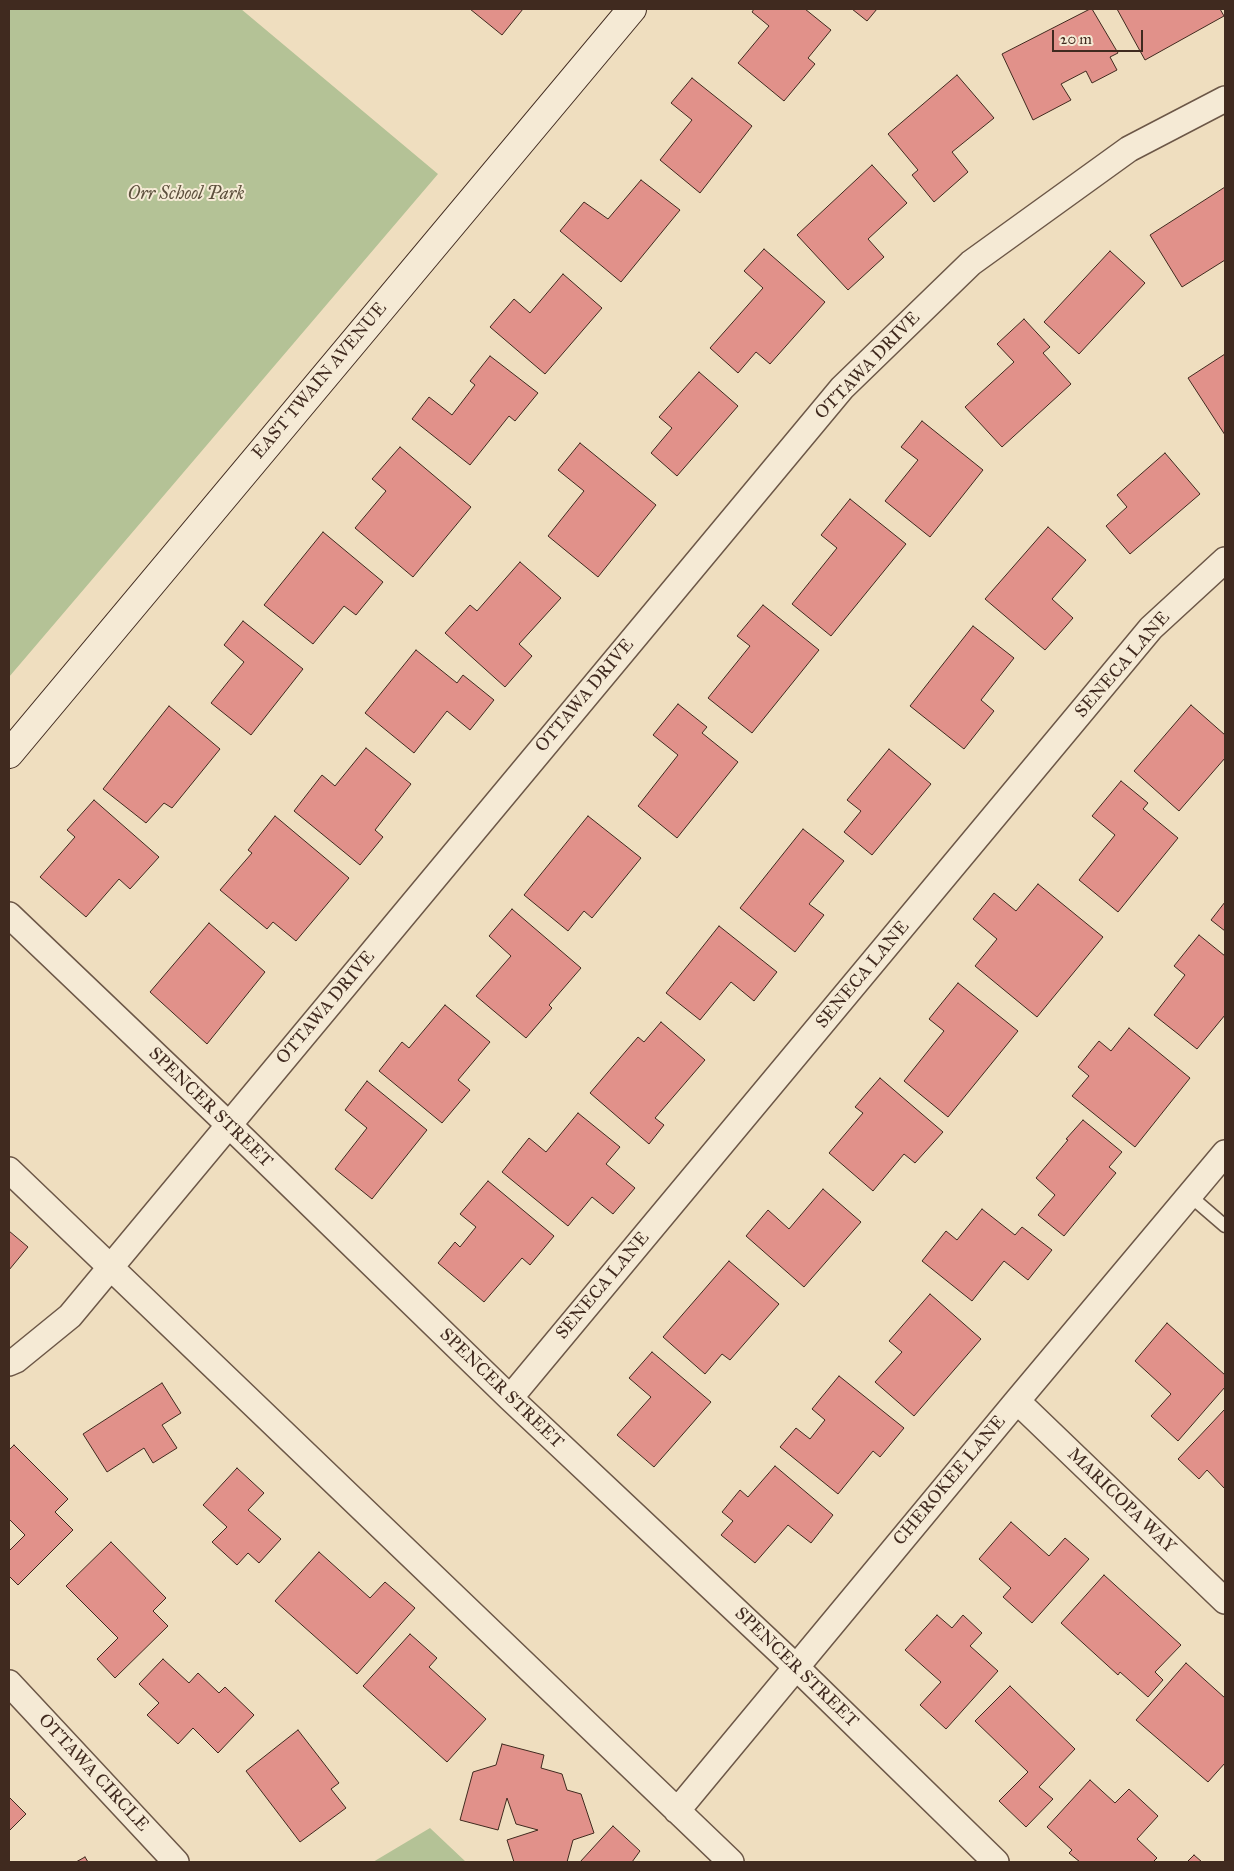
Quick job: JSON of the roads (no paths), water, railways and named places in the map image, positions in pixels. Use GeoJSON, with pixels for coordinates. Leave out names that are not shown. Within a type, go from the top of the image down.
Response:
{"type":"FeatureCollection","features":[{"type":"Feature","properties":{"kind":"street","name":"EAST TWAIN AVENUE"},"geometry":{"type":"LineString","coordinates":[[9,754],[632,9]]}},
{"type":"Feature","properties":{"kind":"street","name":"OTTAWA DRIVE"},"geometry":{"type":"LineString","coordinates":[[9,1363],[16,1360],[70,1316],[842,388],[972,264],[1129,149],[1225,99]]}},
{"type":"Feature","properties":{"kind":"street","name":"SENECA LANE"},"geometry":{"type":"LineString","coordinates":[[510,1398],[1152,628],[1225,560]]}},
{"type":"Feature","properties":{"kind":"street","name":"SPENCER STREET"},"geometry":{"type":"LineString","coordinates":[[9,915],[229,1125],[510,1398],[796,1667],[996,1862]]}},
{"type":"Feature","properties":{"kind":"street","name":"CHEROKEE LANE"},"geometry":{"type":"LineString","coordinates":[[677,1811],[1225,1153]]}},
{"type":"Feature","properties":{"kind":"street"},"geometry":{"type":"LineString","coordinates":[[9,1170],[731,1862]]}},
{"type":"Feature","properties":{"kind":"street","name":"MARICOPA WAY"},"geometry":{"type":"LineString","coordinates":[[1017,1401],[1225,1601]]}},
{"type":"Feature","properties":{"kind":"street","name":"OTTAWA CIRCLE"},"geometry":{"type":"LineString","coordinates":[[9,1683],[176,1862]]}},
{"type":"Feature","properties":{"kind":"lane"},"geometry":{"type":"LineString","coordinates":[[1188,1196],[1225,1226]]}},
{"type":"Feature","properties":{"kind":"park label","name":"Orr School Park"},"geometry":{"type":"Point","coordinates":[186,195]}}]}
